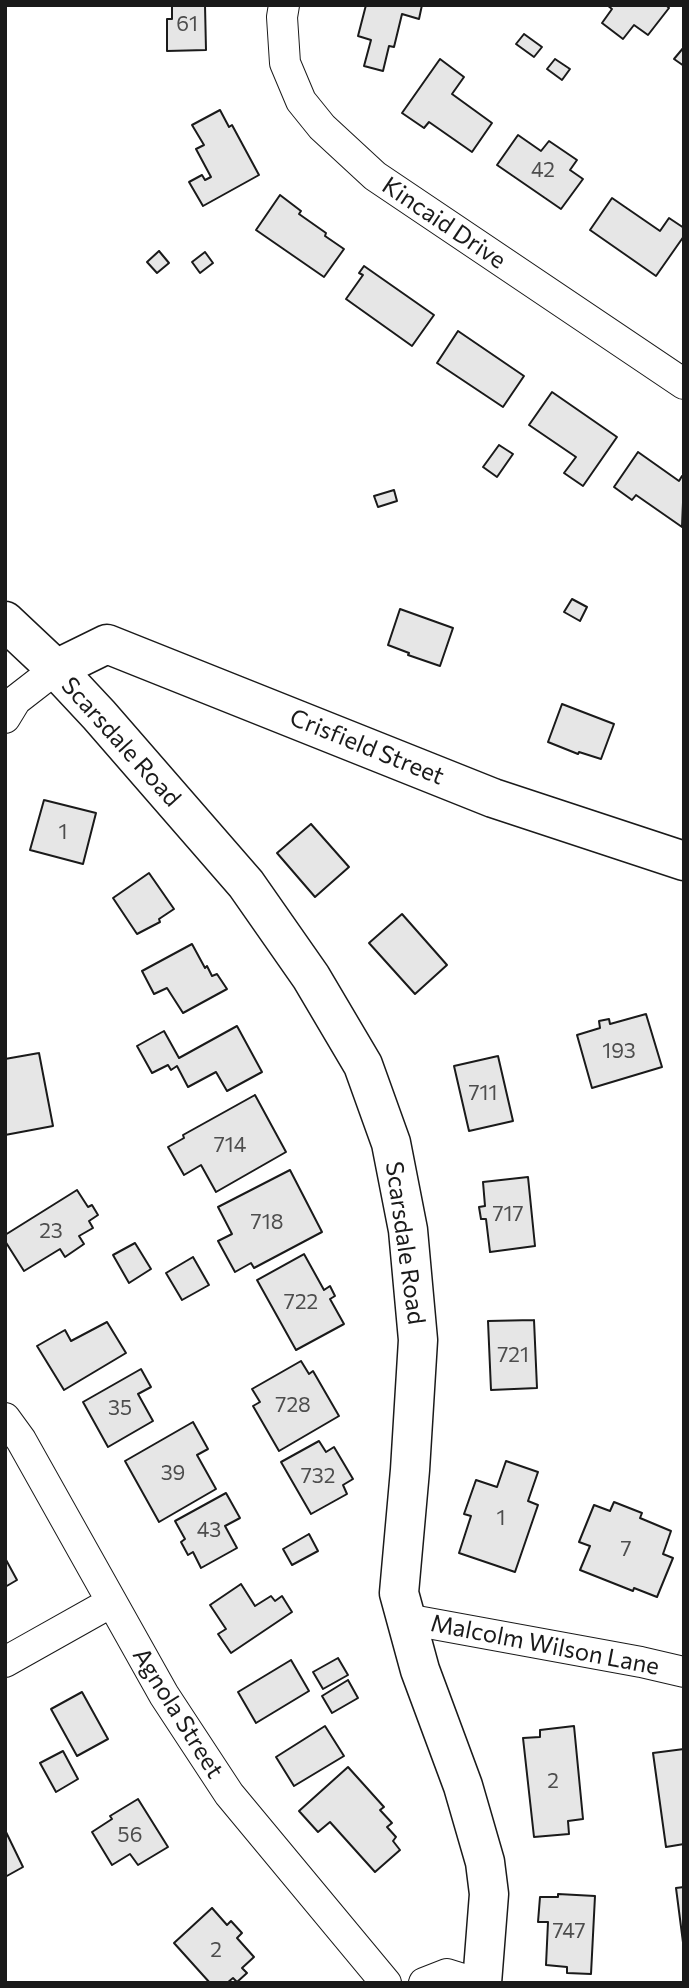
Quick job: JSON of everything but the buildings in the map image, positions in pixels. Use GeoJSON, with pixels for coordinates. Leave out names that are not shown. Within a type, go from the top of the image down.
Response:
{"type":"FeatureCollection","features":[{"type":"Feature","properties":{"kind":"street","name":"Kincaid Drive"},"geometry":{"type":"LineString","coordinates":[[284,5],[282,17],[285,64],[302,101],[322,127],[374,176],[684,384]]}},
{"type":"Feature","properties":{"kind":"street","name":"Scarsdale Road"},"geometry":{"type":"LineString","coordinates":[[5,621],[56,669],[107,724],[246,884],[311,977],[363,1065],[391,1143],[408,1230],[418,1340],[399,1593],[420,1670],[463,1786],[485,1862],[489,1895],[482,1983]]}},
{"type":"Feature","properties":{"kind":"street","name":"Crisfield Street"},"geometry":{"type":"LineString","coordinates":[[56,669],[107,644],[493,797],[684,861]]}},
{"type":"Feature","properties":{"kind":"street"},"geometry":{"type":"LineString","coordinates":[[5,718],[16,700],[56,669]]}},
{"type":"Feature","properties":{"kind":"street","name":"Agnola Street"},"geometry":{"type":"LineString","coordinates":[[5,1418],[164,1696],[229,1794],[386,1983]]}},
{"type":"Feature","properties":{"kind":"street"},"geometry":{"type":"LineString","coordinates":[[5,1662],[110,1603]]}},
{"type":"Feature","properties":{"kind":"street","name":"Malcolm Wilson Lane"},"geometry":{"type":"LineString","coordinates":[[406,1619],[684,1672]]}},
{"type":"Feature","properties":{"kind":"street"},"geometry":{"type":"LineString","coordinates":[[424,1983],[447,1975],[476,1983]]}}]}
